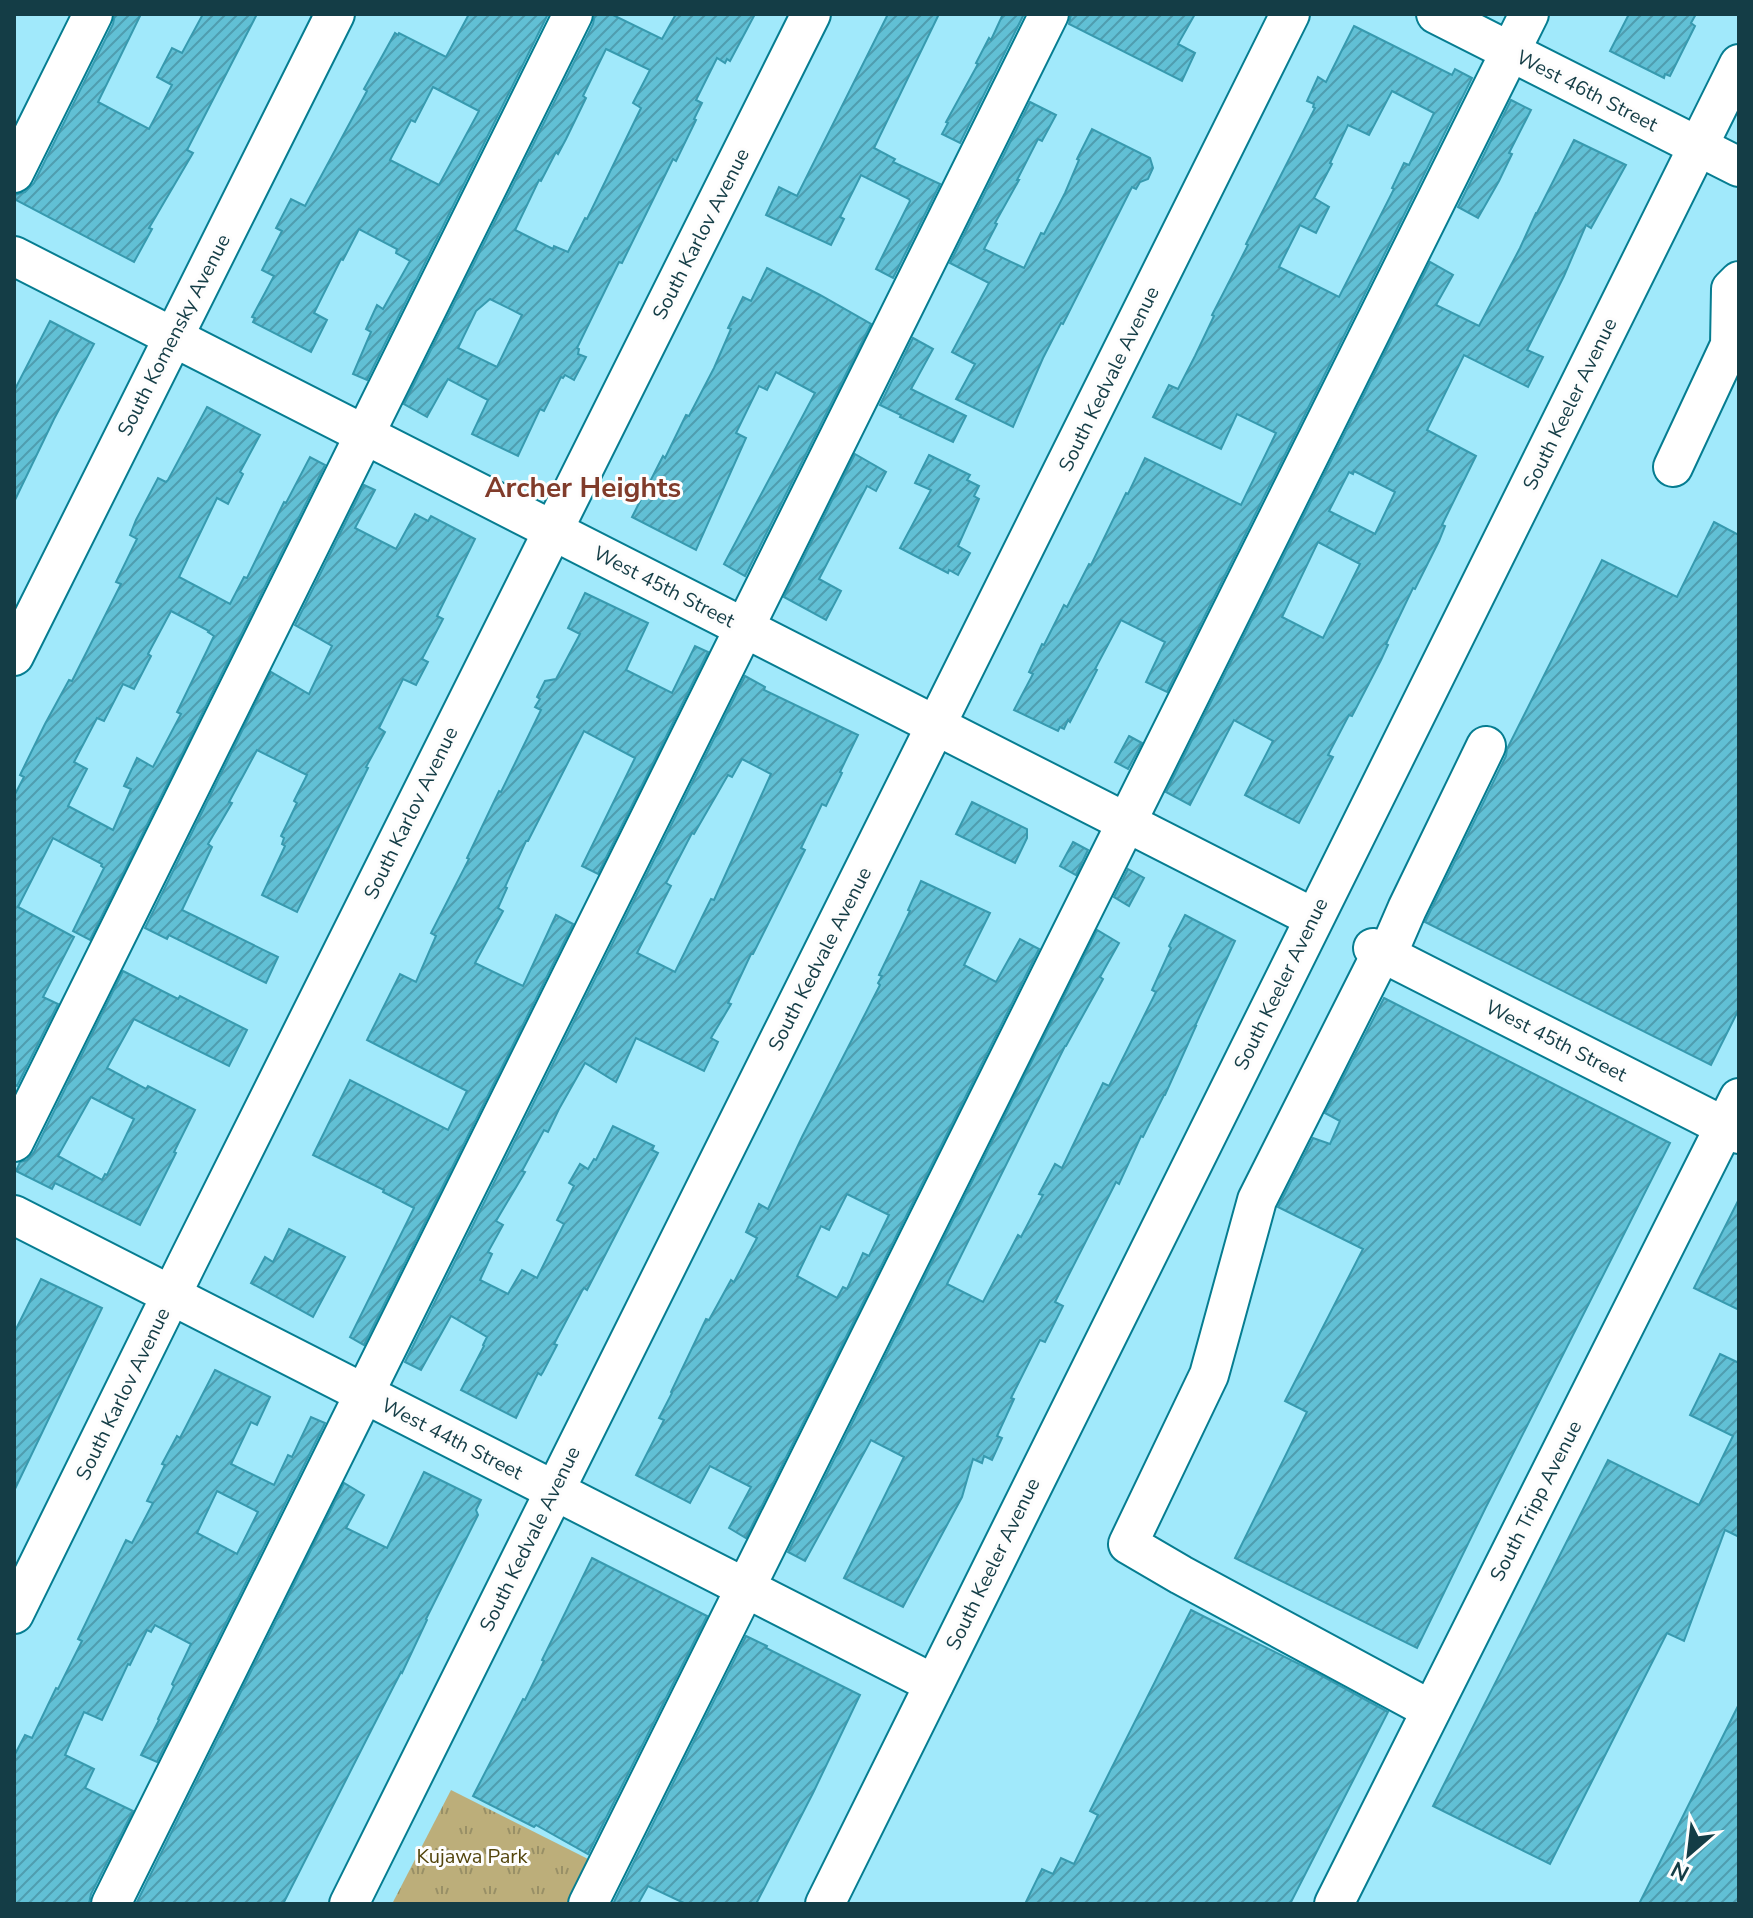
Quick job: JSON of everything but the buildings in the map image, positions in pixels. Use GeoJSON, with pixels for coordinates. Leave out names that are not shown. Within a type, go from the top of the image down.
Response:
{"type":"FeatureCollection","features":[{"type":"Feature","properties":{"kind":"street"},"geometry":{"type":"LineString","coordinates":[[14,173],[93,14]]}},
{"type":"Feature","properties":{"kind":"street","name":"South Komensky Avenue"},"geometry":{"type":"LineString","coordinates":[[14,656],[335,14]]}},
{"type":"Feature","properties":{"kind":"street"},"geometry":{"type":"LineString","coordinates":[[14,1142],[573,14]]}},
{"type":"Feature","properties":{"kind":"street","name":"South Karlov Avenue"},"geometry":{"type":"LineString","coordinates":[[14,1614],[811,14]]}},
{"type":"Feature","properties":{"kind":"street"},"geometry":{"type":"LineString","coordinates":[[111,1904],[1049,14]]}},
{"type":"Feature","properties":{"kind":"street","name":"South Kedvale Avenue"},"geometry":{"type":"LineString","coordinates":[[349,1904],[1290,14]]}},
{"type":"Feature","properties":{"kind":"street","name":"West 46th Street"},"geometry":{"type":"LineString","coordinates":[[1436,14],[1739,167]]}},
{"type":"Feature","properties":{"kind":"street"},"geometry":{"type":"LineString","coordinates":[[588,1904],[1529,14]]}},
{"type":"Feature","properties":{"kind":"street","name":"South Keeler Avenue"},"geometry":{"type":"LineString","coordinates":[[825,1904],[1739,64]]}},
{"type":"Feature","properties":{"kind":"street","name":"West 45th Street"},"geometry":{"type":"LineString","coordinates":[[14,256],[1314,918]]}},
{"type":"Feature","properties":{"kind":"street"},"geometry":{"type":"LineString","coordinates":[[1673,467],[1730,345],[1731,289],[1739,281]]}},
{"type":"Feature","properties":{"kind":"street"},"geometry":{"type":"LineString","coordinates":[[1431,1710],[1128,1544],[1209,1375],[1257,1200],[1381,952],[1407,909],[1486,746]]}},
{"type":"Feature","properties":{"kind":"street","name":"West 45th Street"},"geometry":{"type":"LineString","coordinates":[[1381,952],[1734,1119]]}},
{"type":"Feature","properties":{"kind":"street","name":"South Tripp Avenue"},"geometry":{"type":"LineString","coordinates":[[1334,1904],[1734,1119]]}},
{"type":"Feature","properties":{"kind":"street","name":"West 44th Street"},"geometry":{"type":"LineString","coordinates":[[14,1215],[934,1684]]}},
{"type":"Feature","properties":{"kind":"green space","name":"Kujawa Park"},"geometry":{"type":"Polygon","coordinates":[[[451,1790],[596,1863],[575,1904],[392,1904],[451,1790]]]}},
{"type":"Feature","properties":{"kind":"district","name":"Archer Heights"},"geometry":{"type":"Point","coordinates":[583,488]}}]}
